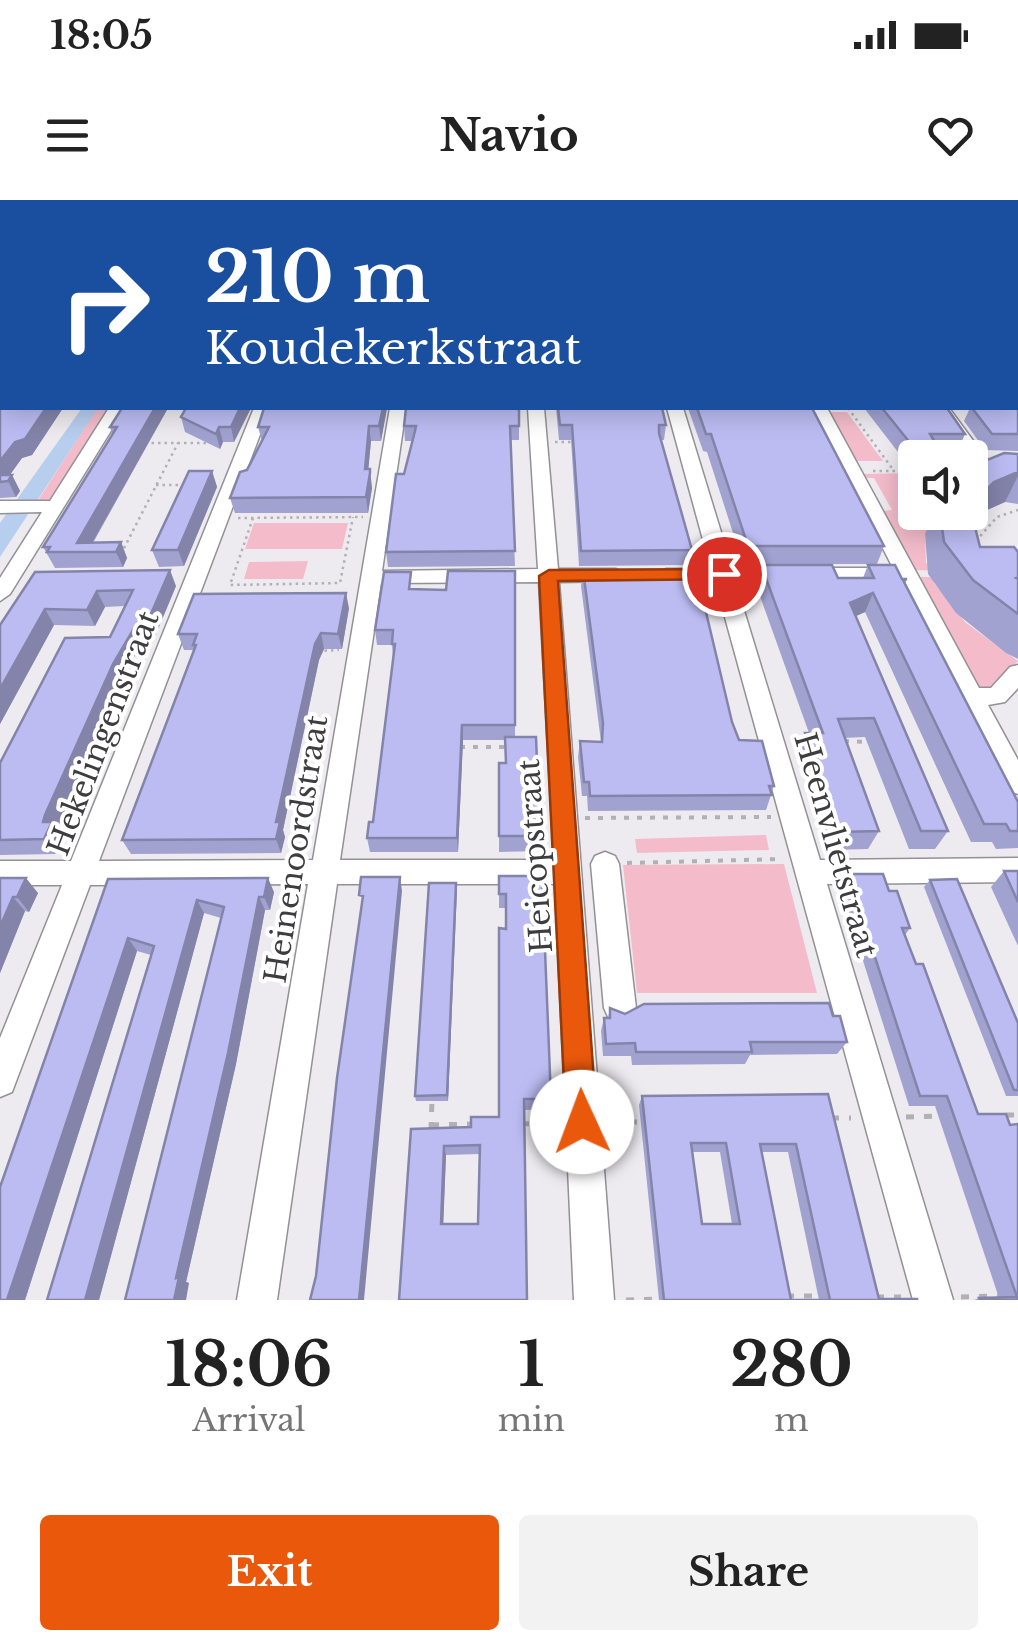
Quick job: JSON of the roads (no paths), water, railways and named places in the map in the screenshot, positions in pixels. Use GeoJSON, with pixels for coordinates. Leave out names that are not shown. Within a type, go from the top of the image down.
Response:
{"type":"FeatureCollection","features":[{"type":"Feature","properties":{"kind":"street"},"geometry":{"type":"LineString","coordinates":[[14,583],[48,506],[116,410]]}},
{"type":"Feature","properties":{"kind":"street","name":"Hekelingenstraat"},"geometry":{"type":"LineString","coordinates":[[0,1080],[84,872],[189,576],[220,518],[261,410]]}},
{"type":"Feature","properties":{"kind":"street","name":"Heinenoordstraat"},"geometry":{"type":"LineString","coordinates":[[257,1300],[398,410]]}},
{"type":"Feature","properties":{"kind":"street","name":"Heicopstraat"},"geometry":{"type":"LineString","coordinates":[[536,410],[566,818],[594,1300]]}},
{"type":"Feature","properties":{"kind":"street","name":"Heenvlietstraat"},"geometry":{"type":"LineString","coordinates":[[676,410],[933,1299]]}},
{"type":"Feature","properties":{"kind":"street"},"geometry":{"type":"LineString","coordinates":[[820,410],[1018,784]]}},
{"type":"Feature","properties":{"kind":"street"},"geometry":{"type":"LineString","coordinates":[[942,410],[964,440]]}},
{"type":"Feature","properties":{"kind":"street"},"geometry":{"type":"LineString","coordinates":[[4,507],[48,506]]}},
{"type":"Feature","properties":{"kind":"street"},"geometry":{"type":"LineString","coordinates":[[373,577],[906,574]]}},
{"type":"Feature","properties":{"kind":"street"},"geometry":{"type":"LineString","coordinates":[[970,697],[996,696],[1018,673]]}},
{"type":"Feature","properties":{"kind":"street"},"geometry":{"type":"LineString","coordinates":[[807,862],[1018,870]]}},
{"type":"Feature","properties":{"kind":"street"},"geometry":{"type":"LineString","coordinates":[[605,864],[620,1008]]}},
{"type":"Feature","properties":{"kind":"street"},"geometry":{"type":"LineString","coordinates":[[0,873],[569,872]]}},
{"type":"Feature","properties":{"kind":"water"},"geometry":{"type":"Polygon","coordinates":[[[81,410],[97,410],[0,557],[0,523],[81,410]]]}}]}
